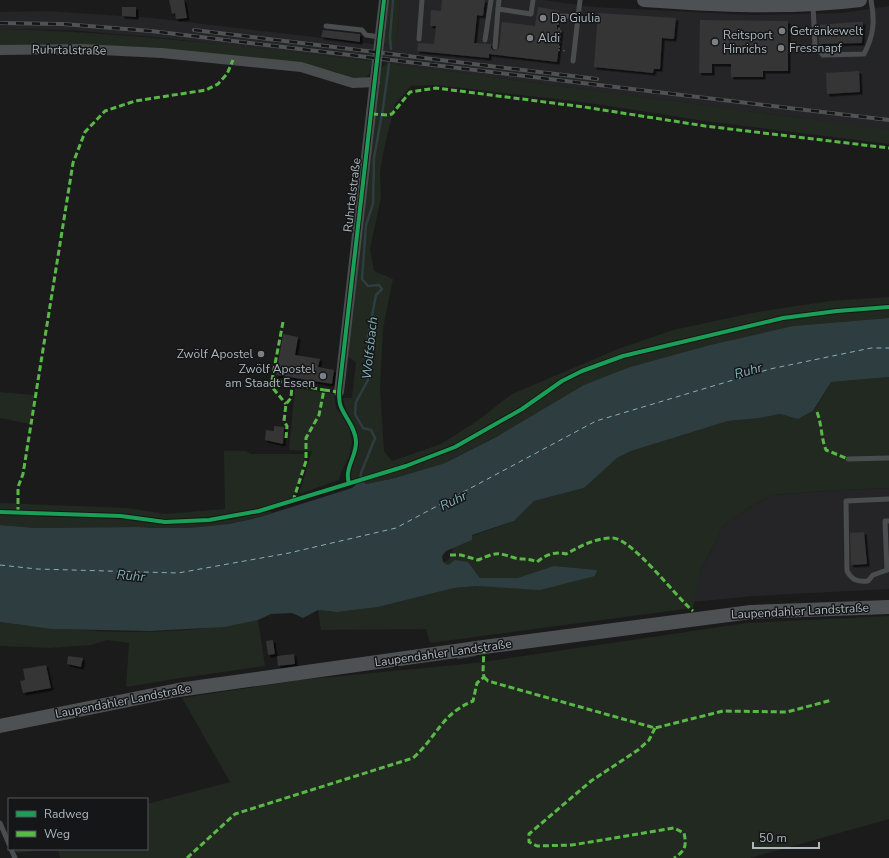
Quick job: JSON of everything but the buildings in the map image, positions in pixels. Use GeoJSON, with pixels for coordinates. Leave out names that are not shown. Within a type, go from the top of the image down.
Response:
{"type":"FeatureCollection","features":[{"type":"Feature","properties":{"kind":"main road"},"geometry":{"type":"LineString","coordinates":[[644,0],[733,4],[813,4],[860,0]]}},
{"type":"Feature","properties":{"kind":"main road","name":"Laupendahler Landstraße"},"geometry":{"type":"LineString","coordinates":[[0,726],[178,690],[476,648],[751,612],[889,607]]}},
{"type":"Feature","properties":{"kind":"street","name":"Ruhrtalstraße"},"geometry":{"type":"LineString","coordinates":[[339,392],[384,0]]}},
{"type":"Feature","properties":{"kind":"street","name":"Ruhrtalstraße"},"geometry":{"type":"LineString","coordinates":[[0,50],[82,49],[162,53],[301,67],[353,83],[375,82]]}},
{"type":"Feature","properties":{"kind":"lane"},"geometry":{"type":"LineString","coordinates":[[419,39],[422,0]]}},
{"type":"Feature","properties":{"kind":"lane"},"geometry":{"type":"LineString","coordinates":[[485,40],[491,0]]}},
{"type":"Feature","properties":{"kind":"lane"},"geometry":{"type":"LineString","coordinates":[[495,47],[499,0]]}},
{"type":"Feature","properties":{"kind":"lane"},"geometry":{"type":"LineString","coordinates":[[498,9],[531,14],[533,0]]}},
{"type":"Feature","properties":{"kind":"lane"},"geometry":{"type":"LineString","coordinates":[[573,61],[580,0]]}},
{"type":"Feature","properties":{"kind":"lane"},"geometry":{"type":"LineString","coordinates":[[813,4],[815,46],[823,55],[864,54],[872,39],[872,0]]}},
{"type":"Feature","properties":{"kind":"lane"},"geometry":{"type":"LineString","coordinates":[[562,16],[578,17]]}},
{"type":"Feature","properties":{"kind":"lane"},"geometry":{"type":"LineString","coordinates":[[326,26],[362,30],[366,35],[380,36]]}},
{"type":"Feature","properties":{"kind":"lane"},"geometry":{"type":"LineString","coordinates":[[848,459],[889,458]]}},
{"type":"Feature","properties":{"kind":"lane"},"geometry":{"type":"LineString","coordinates":[[889,499],[846,501],[847,571],[852,579],[860,582],[868,581],[873,575],[888,569],[885,521],[889,521]]}},
{"type":"Feature","properties":{"kind":"lane"},"geometry":{"type":"LineString","coordinates":[[0,823],[8,842]]}},
{"type":"Feature","properties":{"kind":"path"},"geometry":{"type":"LineString","coordinates":[[558,22],[558,28],[561,29],[559,50],[574,52]]}},
{"type":"Feature","properties":{"kind":"shaded area"},"geometry":{"type":"Polygon","coordinates":[[[389,0],[400,0],[396,46],[383,44],[389,0]]]}},
{"type":"Feature","properties":{"kind":"shaded area"},"geometry":{"type":"Polygon","coordinates":[[[400,0],[543,0],[594,7],[753,15],[841,13],[889,6],[889,137],[833,129],[806,119],[372,61],[163,38],[70,30],[0,29],[0,12],[48,11],[152,18],[373,44],[396,45],[400,0]]]}},
{"type":"Feature","properties":{"kind":"shaded area"},"geometry":{"type":"Polygon","coordinates":[[[0,29],[93,33],[140,37],[372,61],[369,75],[362,79],[350,79],[336,72],[291,62],[162,48],[56,44],[0,46],[0,29]]]}},
{"type":"Feature","properties":{"kind":"shaded area"},"geometry":{"type":"Polygon","coordinates":[[[387,63],[889,130],[889,144],[705,121],[589,103],[436,85],[411,86],[395,104],[383,153],[380,173],[381,197],[370,249],[374,271],[393,279],[383,328],[380,389],[384,451],[392,461],[441,444],[477,421],[512,394],[618,349],[673,330],[757,312],[830,301],[889,297],[889,318],[793,326],[710,345],[630,367],[445,463],[395,478],[366,484],[364,482],[358,483],[349,476],[349,472],[356,455],[358,440],[356,429],[346,409],[343,398],[352,398],[356,362],[345,355],[380,69],[387,63]]]}},
{"type":"Feature","properties":{"kind":"shaded area"},"geometry":{"type":"Polygon","coordinates":[[[889,377],[889,488],[773,495],[754,504],[724,525],[701,570],[693,608],[430,643],[426,629],[321,630],[318,610],[337,612],[378,607],[454,588],[595,576],[596,570],[554,566],[517,578],[480,578],[468,562],[448,565],[443,562],[447,561],[453,554],[452,548],[471,540],[472,536],[514,521],[534,501],[584,488],[617,458],[631,451],[728,421],[760,418],[780,414],[798,419],[814,411],[831,382],[889,377]]]}},
{"type":"Feature","properties":{"kind":"shaded area"},"geometry":{"type":"Polygon","coordinates":[[[295,388],[334,394],[336,408],[349,423],[352,443],[349,457],[341,472],[339,480],[299,494],[312,451],[289,450],[295,388]]]}},
{"type":"Feature","properties":{"kind":"shaded area"},"geometry":{"type":"Polygon","coordinates":[[[0,392],[34,395],[30,424],[0,418],[0,392]]]}},
{"type":"Feature","properties":{"kind":"shaded area"},"geometry":{"type":"Polygon","coordinates":[[[224,451],[246,451],[251,454],[304,454],[300,479],[289,501],[229,515],[228,520],[271,511],[272,513],[240,522],[206,528],[172,530],[139,527],[36,528],[0,525],[0,503],[127,508],[165,514],[225,509],[224,451]]]}},
{"type":"Feature","properties":{"kind":"shaded area"},"geometry":{"type":"Polygon","coordinates":[[[889,488],[889,589],[753,596],[693,602],[701,570],[724,525],[754,504],[773,495],[889,488]]]}},
{"type":"Feature","properties":{"kind":"shaded area"},"geometry":{"type":"Polygon","coordinates":[[[889,616],[889,819],[750,858],[60,858],[58,850],[148,850],[148,804],[230,782],[182,698],[300,680],[476,663],[747,623],[889,616]]]}},
{"type":"Feature","properties":{"kind":"shaded area"},"geometry":{"type":"Polygon","coordinates":[[[258,620],[265,666],[126,687],[129,643],[107,640],[91,645],[49,648],[0,646],[0,622],[64,629],[129,632],[194,629],[258,620]]]}},
{"type":"Feature","properties":{"kind":"shaded area"},"geometry":{"type":"Polygon","coordinates":[[[15,850],[41,850],[17,853],[15,850]]]}},
{"type":"Feature","properties":{"kind":"water","name":"Ruhr"},"geometry":{"type":"Polygon","coordinates":[[[889,318],[889,377],[831,382],[813,411],[798,419],[780,414],[760,418],[728,421],[631,451],[617,458],[584,488],[534,501],[514,521],[472,535],[472,540],[446,551],[442,556],[443,562],[448,565],[455,560],[468,562],[480,578],[517,578],[554,566],[597,570],[595,576],[540,590],[477,586],[454,588],[378,607],[337,612],[318,610],[303,618],[292,613],[271,614],[258,620],[224,627],[150,631],[52,629],[0,622],[0,525],[36,528],[190,528],[229,524],[260,517],[352,488],[358,483],[364,482],[366,484],[395,478],[445,463],[496,437],[584,385],[630,367],[710,345],[793,326],[889,318]]]}},
{"type":"Feature","properties":{"kind":"waterway","name":"Wolfsbach"},"geometry":{"type":"LineString","coordinates":[[391,49],[390,37],[393,0]]}},
{"type":"Feature","properties":{"kind":"waterway","name":"Wolfsbach"},"geometry":{"type":"LineString","coordinates":[[360,486],[361,473],[375,438],[371,430],[363,428],[355,414],[356,402],[368,380],[368,337],[376,295],[382,289],[379,285],[368,286],[362,279],[366,225],[373,204],[374,158],[389,64]]}},
{"type":"Feature","properties":{"kind":"waterway"},"geometry":{"type":"LineString","coordinates":[[458,658],[475,655]]}},
{"type":"Feature","properties":{"kind":"ferry route"},"geometry":{"type":"LineString","coordinates":[[0,565],[37,569],[178,573],[289,553],[396,528],[596,421],[770,369],[871,348],[889,348]]}},
{"type":"Feature","properties":{"kind":"railway"},"geometry":{"type":"LineString","coordinates":[[0,23],[63,24],[151,31],[889,120]]}},
{"type":"Feature","properties":{"kind":"railway"},"geometry":{"type":"LineString","coordinates":[[194,30],[597,79]]}},
{"type":"Feature","properties":{"kind":"marked path"},"geometry":{"type":"LineString","coordinates":[[18,513],[18,487],[23,474],[73,163],[85,132],[105,111],[135,101],[206,90],[218,84],[227,74],[233,60]]}},
{"type":"Feature","properties":{"kind":"marked path"},"geometry":{"type":"LineString","coordinates":[[372,114],[392,114],[410,92],[436,88],[584,107],[705,126],[889,148]]}},
{"type":"Feature","properties":{"kind":"marked path"},"geometry":{"type":"LineString","coordinates":[[283,322],[272,380],[324,390]]}},
{"type":"Feature","properties":{"kind":"marked path"},"geometry":{"type":"LineString","coordinates":[[272,380],[272,387],[286,404]]}},
{"type":"Feature","properties":{"kind":"marked path"},"geometry":{"type":"LineString","coordinates":[[286,438],[287,426],[284,421],[286,404],[291,398],[292,384]]}},
{"type":"Feature","properties":{"kind":"marked path"},"geometry":{"type":"LineString","coordinates":[[293,501],[306,461],[306,438],[319,415],[324,390],[339,392],[339,395]]}},
{"type":"Feature","properties":{"kind":"marked path"},"geometry":{"type":"LineString","coordinates":[[817,412],[826,450],[848,459]]}},
{"type":"Feature","properties":{"kind":"marked path"},"geometry":{"type":"LineString","coordinates":[[450,555],[461,555],[478,560],[493,554],[500,554],[537,562],[550,554],[566,554],[594,541],[612,538],[620,540],[630,547],[693,611]]}},
{"type":"Feature","properties":{"kind":"marked path"},"geometry":{"type":"LineString","coordinates":[[187,858],[235,814],[413,758],[446,719],[473,701],[477,683],[484,677],[484,647]]}},
{"type":"Feature","properties":{"kind":"marked path"},"geometry":{"type":"LineString","coordinates":[[484,677],[488,681],[655,728],[723,711],[787,712],[832,700]]}},
{"type":"Feature","properties":{"kind":"marked path"},"geometry":{"type":"LineString","coordinates":[[655,728],[649,740],[638,750],[591,781],[529,834],[529,842],[537,846],[572,845],[674,828],[684,833],[685,841],[683,850],[674,858]]}},
{"type":"Feature","properties":{"kind":"cycle path"},"geometry":{"type":"LineString","coordinates":[[349,483],[348,472],[355,452],[356,441],[352,427],[340,405],[339,392],[384,0]]}},
{"type":"Feature","properties":{"kind":"cycle path"},"geometry":{"type":"LineString","coordinates":[[0,512],[121,516],[165,522],[209,520],[259,511],[406,466],[455,447],[522,409],[562,381],[582,371],[623,356],[783,318],[837,311],[889,307]]}},
{"type":"Feature","properties":{"kind":"place","name":"Da Giulia"},"geometry":{"type":"Point","coordinates":[543,18]}},
{"type":"Feature","properties":{"kind":"place","name":"Getränkewelt"},"geometry":{"type":"Point","coordinates":[782,31]}},
{"type":"Feature","properties":{"kind":"place","name":"Aldi"},"geometry":{"type":"Point","coordinates":[530,38]}},
{"type":"Feature","properties":{"kind":"place","name":"Reitsport Hinrichs"},"geometry":{"type":"Point","coordinates":[715,42]}},
{"type":"Feature","properties":{"kind":"place","name":"Fressnapf"},"geometry":{"type":"Point","coordinates":[781,48]}},
{"type":"Feature","properties":{"kind":"place","name":"Zwölf Apostel"},"geometry":{"type":"Point","coordinates":[261,354]}},
{"type":"Feature","properties":{"kind":"place","name":"Zwölf Apostel am Staadt Essen"},"geometry":{"type":"Point","coordinates":[323,376]}}]}
